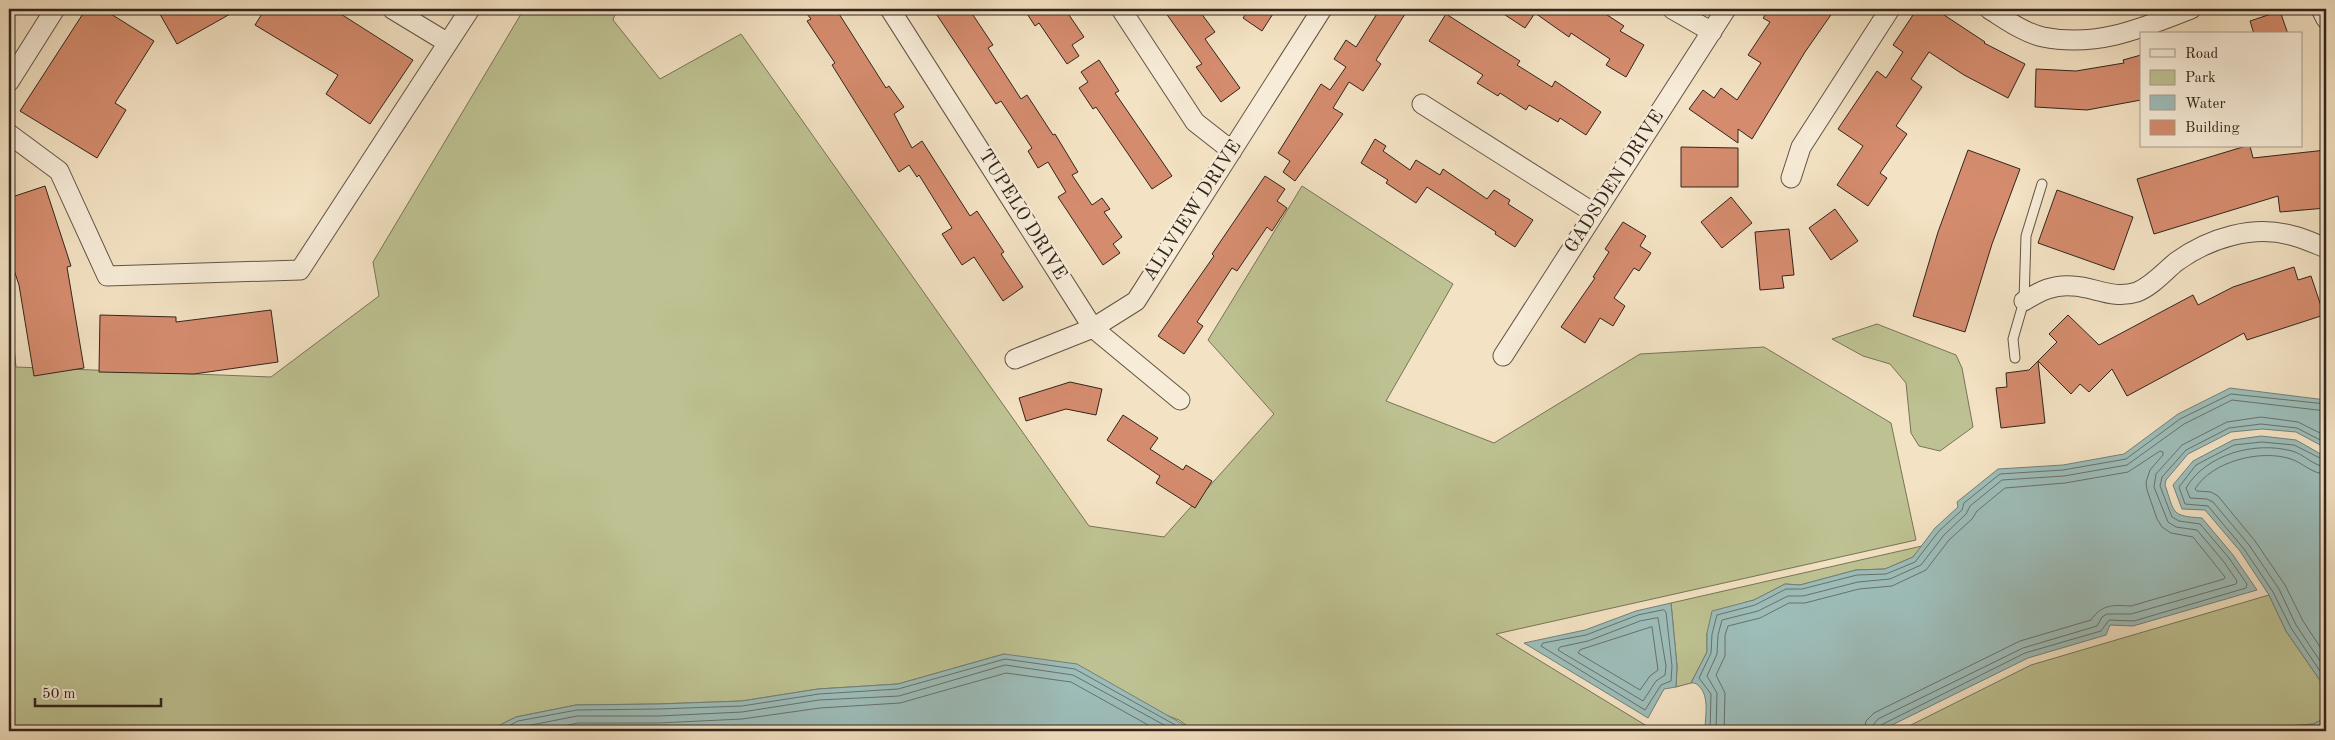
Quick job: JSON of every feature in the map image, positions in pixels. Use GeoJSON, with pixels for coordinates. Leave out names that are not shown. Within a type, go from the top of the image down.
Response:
{"type":"FeatureCollection","features":[{"type":"Feature","properties":{"kind":"street"},"geometry":{"type":"LineString","coordinates":[[9,82],[55,9]]}},
{"type":"Feature","properties":{"kind":"street"},"geometry":{"type":"LineString","coordinates":[[392,9],[448,44]]}},
{"type":"Feature","properties":{"kind":"street"},"geometry":{"type":"LineString","coordinates":[[9,134],[60,172],[107,276],[300,270],[470,9]]}},
{"type":"Feature","properties":{"kind":"street","name":"TUPELO DRIVE"},"geometry":{"type":"LineString","coordinates":[[890,9],[1093,328],[1180,400]]}},
{"type":"Feature","properties":{"kind":"street"},"geometry":{"type":"LineString","coordinates":[[1121,9],[1195,122],[1232,151]]}},
{"type":"Feature","properties":{"kind":"street","name":"ALLVIEW DRIVE"},"geometry":{"type":"LineString","coordinates":[[1015,359],[1093,328],[1136,301],[1322,9]]}},
{"type":"Feature","properties":{"kind":"street"},"geometry":{"type":"LineString","coordinates":[[1672,9],[1712,32]]}},
{"type":"Feature","properties":{"kind":"street","name":"GADSDEN DRIVE"},"geometry":{"type":"LineString","coordinates":[[1504,356],[1726,9]]}},
{"type":"Feature","properties":{"kind":"street"},"geometry":{"type":"LineString","coordinates":[[1791,178],[1801,147],[1890,9]]}},
{"type":"Feature","properties":{"kind":"street"},"geometry":{"type":"LineString","coordinates":[[1988,9],[2042,37],[2090,41],[2137,31],[2192,9]]}},
{"type":"Feature","properties":{"kind":"street"},"geometry":{"type":"LineString","coordinates":[[2321,9],[2326,19]]}},
{"type":"Feature","properties":{"kind":"street"},"geometry":{"type":"LineString","coordinates":[[1422,104],[1594,213]]}},
{"type":"Feature","properties":{"kind":"street"},"geometry":{"type":"LineString","coordinates":[[2024,301],[2041,290],[2054,286],[2074,286],[2106,294],[2136,292],[2200,247],[2229,235],[2252,232],[2294,235],[2326,248]]}},
{"type":"Feature","properties":{"kind":"lane"},"geometry":{"type":"LineString","coordinates":[[2015,358],[2013,340],[2024,301],[2026,236],[2042,184]]}},
{"type":"Feature","properties":{"kind":"green space"},"geometry":{"type":"Polygon","coordinates":[[[524,9],[617,9],[613,20],[660,79],[741,34],[1089,526],[1164,537],[1274,414],[1208,340],[1302,186],[1453,284],[1386,401],[1494,443],[1640,354],[1764,347],[1891,423],[1916,540],[1496,634],[1655,731],[1195,731],[1179,720],[1004,654],[898,684],[818,689],[742,701],[576,705],[516,717],[488,731],[9,731],[9,297],[16,367],[271,377],[379,296],[373,262],[524,9]]]}},
{"type":"Feature","properties":{"kind":"green space"},"geometry":{"type":"Polygon","coordinates":[[[1877,324],[1956,355],[1962,368],[1973,427],[1940,451],[1919,446],[1911,433],[1906,383],[1890,364],[1863,356],[1832,339],[1877,324]]]}},
{"type":"Feature","properties":{"kind":"green space"},"geometry":{"type":"Polygon","coordinates":[[[1922,546],[1913,557],[1885,569],[1856,570],[1800,585],[1785,584],[1754,600],[1743,603],[1707,633],[1707,652],[1691,683],[1676,687],[1677,666],[1671,603],[1922,546]]]}},
{"type":"Feature","properties":{"kind":"green space"},"geometry":{"type":"Polygon","coordinates":[[[2269,595],[2286,631],[2326,689],[2326,718],[2313,724],[2230,731],[1899,731],[2031,665],[2269,595]]]}},
{"type":"Feature","properties":{"kind":"water"},"geometry":{"type":"Polygon","coordinates":[[[2230,388],[2326,400],[2326,448],[2296,432],[2262,429],[2231,432],[2188,454],[2166,480],[2165,485],[2175,511],[2184,516],[2202,518],[2233,555],[2257,590],[2133,626],[2110,625],[2106,635],[2028,658],[1888,727],[1875,731],[1705,731],[1705,698],[1700,687],[1695,683],[1691,683],[1707,652],[1707,633],[1712,611],[1754,600],[1785,584],[1800,585],[1856,570],[1885,569],[1913,557],[1935,528],[1958,507],[1957,502],[1998,469],[2063,465],[2124,454],[2178,414],[2230,388]]]}},
{"type":"Feature","properties":{"kind":"water"},"geometry":{"type":"Polygon","coordinates":[[[2261,436],[2296,440],[2326,457],[2326,689],[2286,631],[2269,595],[2240,551],[2205,510],[2182,509],[2173,485],[2193,461],[2233,440],[2261,436]]]}},
{"type":"Feature","properties":{"kind":"water"},"geometry":{"type":"Polygon","coordinates":[[[1671,603],[1677,666],[1676,687],[1664,689],[1648,718],[1524,643],[1585,630],[1636,611],[1671,603]]]}},
{"type":"Feature","properties":{"kind":"water"},"geometry":{"type":"Polygon","coordinates":[[[1004,654],[1077,664],[1195,731],[488,731],[516,717],[576,705],[742,701],[818,689],[898,684],[1004,654]]]}},
{"type":"Feature","properties":{"kind":"water"},"geometry":{"type":"Polygon","coordinates":[[[2326,718],[2326,731],[2230,731],[2313,724],[2326,718]]]}},
{"type":"Feature","properties":{"kind":"building"},"geometry":{"type":"Polygon","coordinates":[[[86,9],[103,9],[154,41],[115,103],[126,110],[97,158],[20,111],[86,9]]]}},
{"type":"Feature","properties":{"kind":"building"},"geometry":{"type":"Polygon","coordinates":[[[157,9],[239,9],[177,44],[157,9]]]}},
{"type":"Feature","properties":{"kind":"building"},"geometry":{"type":"Polygon","coordinates":[[[265,9],[333,9],[413,60],[370,124],[326,94],[338,75],[255,25],[265,9]]]}},
{"type":"Feature","properties":{"kind":"building"},"geometry":{"type":"Polygon","coordinates":[[[803,9],[836,9],[886,88],[889,86],[904,107],[894,114],[912,148],[922,141],[970,216],[977,211],[1004,252],[1001,254],[1023,287],[1003,301],[974,257],[962,265],[942,234],[952,228],[919,175],[917,177],[909,165],[899,172],[832,65],[835,63],[807,21],[811,19],[803,9]]]}},
{"type":"Feature","properties":{"kind":"building"},"geometry":{"type":"Polygon","coordinates":[[[933,9],[969,9],[993,45],[988,48],[1021,99],[1027,95],[1053,135],[1055,134],[1078,172],[1072,175],[1092,205],[1102,198],[1110,209],[1104,212],[1122,237],[1113,244],[1120,253],[1103,265],[1058,197],[1066,192],[1048,162],[1038,168],[1028,151],[1032,148],[1001,101],[996,104],[933,9]]]}},
{"type":"Feature","properties":{"kind":"building"},"geometry":{"type":"Polygon","coordinates":[[[1024,9],[1065,9],[1084,37],[1072,45],[1079,56],[1067,64],[1039,23],[1035,26],[1024,9]]]}},
{"type":"Feature","properties":{"kind":"building"},"geometry":{"type":"Polygon","coordinates":[[[1163,9],[1198,9],[1215,32],[1205,39],[1240,88],[1221,102],[1196,67],[1202,64],[1163,9]]]}},
{"type":"Feature","properties":{"kind":"building"},"geometry":{"type":"Polygon","coordinates":[[[1249,9],[1276,9],[1262,31],[1243,18],[1249,9]]]}},
{"type":"Feature","properties":{"kind":"building"},"geometry":{"type":"Polygon","coordinates":[[[1380,9],[1396,9],[1405,14],[1376,60],[1381,64],[1363,91],[1349,82],[1333,108],[1343,114],[1295,181],[1283,172],[1290,161],[1278,153],[1321,84],[1330,90],[1346,67],[1334,59],[1346,40],[1356,47],[1380,9]]]}},
{"type":"Feature","properties":{"kind":"building"},"geometry":{"type":"Polygon","coordinates":[[[1496,9],[1598,9],[1624,26],[1620,31],[1644,45],[1626,77],[1606,65],[1610,59],[1571,33],[1569,37],[1535,13],[1525,28],[1496,9]]]}},
{"type":"Feature","properties":{"kind":"building"},"geometry":{"type":"Polygon","coordinates":[[[1770,9],[1835,9],[1805,52],[1752,139],[1738,129],[1738,143],[1689,109],[1703,90],[1714,98],[1721,88],[1737,100],[1761,63],[1748,55],[1770,22],[1763,18],[1770,9]]]}},
{"type":"Feature","properties":{"kind":"building"},"geometry":{"type":"Polygon","coordinates":[[[1917,9],[1935,9],[1984,43],[2025,64],[2008,98],[1964,75],[1929,52],[1911,79],[1922,87],[1896,126],[1907,134],[1880,173],[1887,178],[1868,206],[1837,185],[1863,146],[1838,129],[1877,71],[1886,78],[1903,52],[1893,45],[1917,9]]]}},
{"type":"Feature","properties":{"kind":"building"},"geometry":{"type":"Polygon","coordinates":[[[2280,11],[2287,32],[2253,32],[2250,21],[2280,11]]]}},
{"type":"Feature","properties":{"kind":"building"},"geometry":{"type":"Polygon","coordinates":[[[1446,14],[1520,61],[1517,65],[1552,87],[1555,81],[1601,112],[1586,135],[1560,118],[1558,122],[1529,105],[1526,110],[1500,93],[1498,96],[1477,83],[1483,75],[1429,41],[1446,14]]]}},
{"type":"Feature","properties":{"kind":"building"},"geometry":{"type":"Polygon","coordinates":[[[2140,55],[2140,100],[2087,110],[2035,107],[2036,69],[2076,71],[2124,63],[2123,60],[2140,55]]]}},
{"type":"Feature","properties":{"kind":"building"},"geometry":{"type":"Polygon","coordinates":[[[1099,60],[1119,91],[1115,93],[1172,176],[1152,189],[1096,107],[1093,109],[1079,88],[1088,82],[1081,72],[1099,60]]]}},
{"type":"Feature","properties":{"kind":"building"},"geometry":{"type":"Polygon","coordinates":[[[1375,139],[1386,146],[1383,151],[1410,170],[1416,160],[1440,175],[1443,169],[1487,199],[1494,190],[1510,200],[1508,204],[1533,220],[1515,247],[1495,234],[1496,232],[1427,187],[1416,203],[1386,183],[1388,180],[1361,163],[1375,139]]]}},
{"type":"Feature","properties":{"kind":"building"},"geometry":{"type":"Polygon","coordinates":[[[1681,147],[1738,148],[1738,187],[1681,187],[1681,147]]]}},
{"type":"Feature","properties":{"kind":"building"},"geometry":{"type":"Polygon","coordinates":[[[2239,148],[2250,148],[2253,158],[2326,150],[2326,208],[2280,212],[2278,196],[2154,234],[2137,179],[2239,148]]]}},
{"type":"Feature","properties":{"kind":"building"},"geometry":{"type":"Polygon","coordinates":[[[1968,150],[2020,169],[1992,244],[1965,332],[1913,316],[1938,232],[1968,150]]]}},
{"type":"Feature","properties":{"kind":"building"},"geometry":{"type":"Polygon","coordinates":[[[1265,176],[1285,189],[1277,201],[1287,208],[1272,231],[1267,227],[1237,271],[1232,268],[1197,322],[1203,326],[1184,354],[1158,336],[1214,256],[1212,254],[1265,176]]]}},
{"type":"Feature","properties":{"kind":"building"},"geometry":{"type":"Polygon","coordinates":[[[45,186],[71,266],[67,267],[84,368],[34,376],[19,285],[9,255],[9,198],[45,186]]]}},
{"type":"Feature","properties":{"kind":"building"},"geometry":{"type":"Polygon","coordinates":[[[2057,190],[2133,217],[2114,270],[2038,243],[2057,190]]]}},
{"type":"Feature","properties":{"kind":"building"},"geometry":{"type":"Polygon","coordinates":[[[1731,197],[1752,223],[1722,248],[1701,222],[1731,197]]]}},
{"type":"Feature","properties":{"kind":"building"},"geometry":{"type":"Polygon","coordinates":[[[1835,209],[1858,241],[1831,260],[1809,228],[1835,209]]]}},
{"type":"Feature","properties":{"kind":"building"},"geometry":{"type":"Polygon","coordinates":[[[1623,222],[1646,236],[1640,246],[1651,253],[1639,271],[1634,268],[1614,298],[1625,306],[1613,326],[1600,318],[1585,343],[1561,327],[1595,278],[1593,277],[1609,252],[1605,249],[1623,222]]]}},
{"type":"Feature","properties":{"kind":"building"},"geometry":{"type":"Polygon","coordinates":[[[1789,229],[1794,275],[1782,276],[1784,288],[1760,290],[1755,232],[1789,229]]]}},
{"type":"Feature","properties":{"kind":"building"},"geometry":{"type":"Polygon","coordinates":[[[2294,267],[2298,280],[2311,276],[2324,315],[2247,340],[2244,333],[2127,396],[2112,369],[2089,392],[2080,384],[2071,394],[2038,361],[2057,342],[2049,334],[2068,315],[2099,345],[2193,295],[2198,305],[2233,287],[2294,267]]]}},
{"type":"Feature","properties":{"kind":"building"},"geometry":{"type":"Polygon","coordinates":[[[271,310],[278,362],[194,374],[99,372],[100,315],[176,317],[176,322],[271,310]]]}},
{"type":"Feature","properties":{"kind":"building"},"geometry":{"type":"Polygon","coordinates":[[[2038,361],[2045,423],[2001,428],[1996,388],[2007,387],[2006,373],[2029,370],[2038,361]]]}},
{"type":"Feature","properties":{"kind":"building"},"geometry":{"type":"Polygon","coordinates":[[[1070,382],[1102,389],[1096,415],[1066,409],[1026,421],[1019,398],[1070,382]]]}},
{"type":"Feature","properties":{"kind":"building"},"geometry":{"type":"Polygon","coordinates":[[[1123,415],[1158,438],[1150,449],[1183,470],[1186,465],[1212,481],[1195,508],[1156,483],[1160,476],[1107,440],[1123,415]]]}}]}
